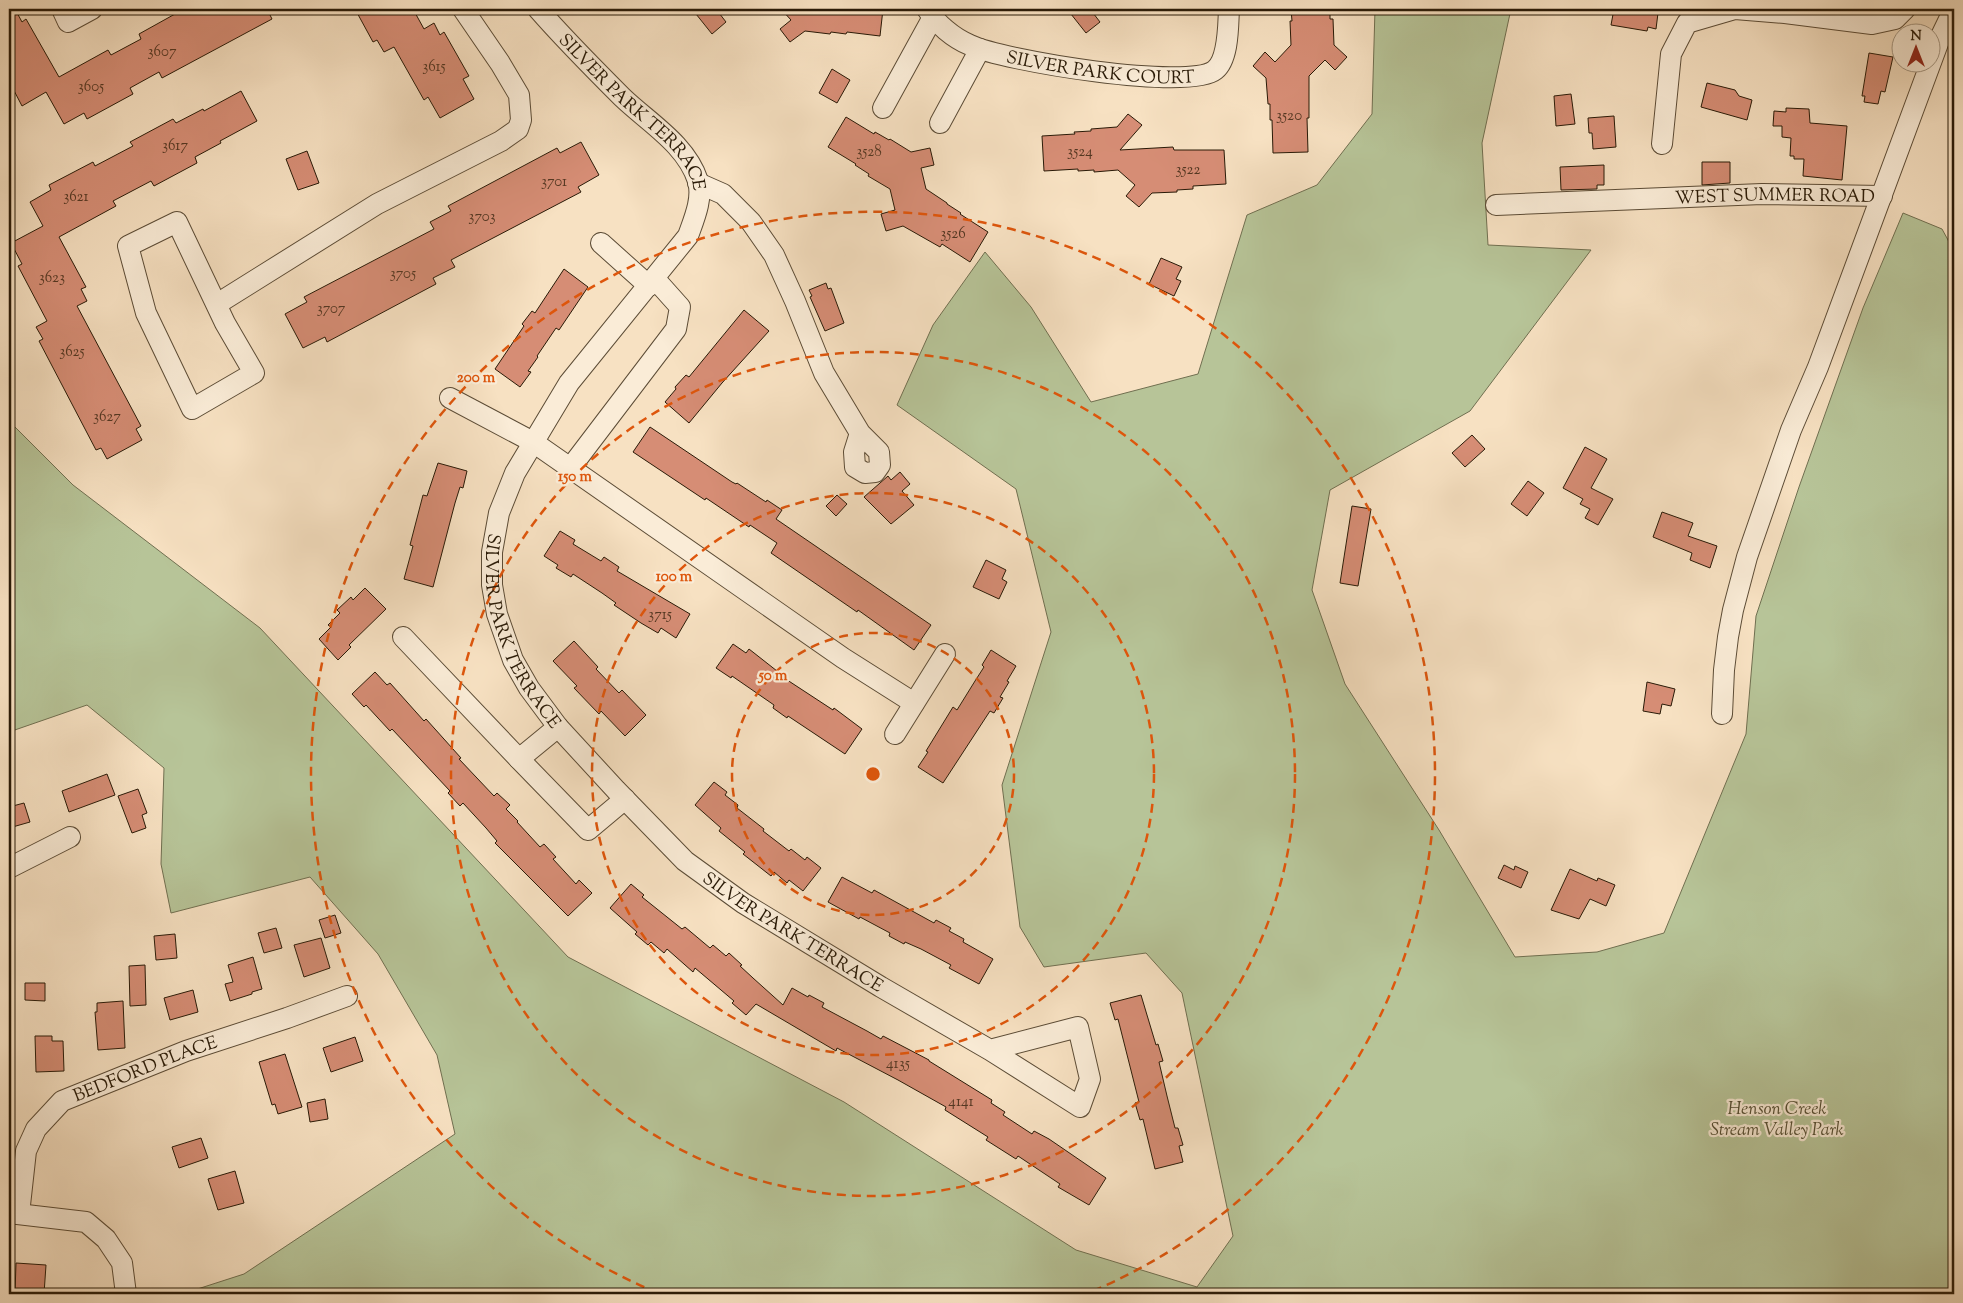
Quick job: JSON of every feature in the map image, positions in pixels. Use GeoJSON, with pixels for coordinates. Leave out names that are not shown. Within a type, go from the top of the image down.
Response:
{"type":"FeatureCollection","features":[{"type":"Feature","properties":{"kind":"street"},"geometry":{"type":"LineString","coordinates":[[62,9],[68,22],[92,9]]}},
{"type":"Feature","properties":{"kind":"street"},"geometry":{"type":"LineString","coordinates":[[217,304],[377,204],[501,141],[518,129],[521,120],[519,95],[500,63],[463,9]]}},
{"type":"Feature","properties":{"kind":"street","name":"SILVER PARK TERRACE"},"geometry":{"type":"LineString","coordinates":[[538,9],[573,49],[670,139],[688,159],[698,183],[698,209],[688,236],[569,383],[515,473],[499,513],[492,552],[492,585],[497,614],[513,660],[529,688],[558,727],[685,861],[743,902],[881,988],[990,1050],[1080,1107],[1090,1079],[1078,1027],[990,1050]]}},
{"type":"Feature","properties":{"kind":"street","name":"SILVER PARK COURT"},"geometry":{"type":"LineString","coordinates":[[930,13],[950,33],[969,45],[980,49],[1033,62],[1078,70],[1172,76],[1208,75],[1217,69],[1224,59],[1229,9]]}},
{"type":"Feature","properties":{"kind":"street"},"geometry":{"type":"LineString","coordinates":[[1662,144],[1671,54],[1687,23],[1735,9],[1872,24],[1896,19],[1905,9]]}},
{"type":"Feature","properties":{"kind":"street","name":"WEST SUMMER ROAD"},"geometry":{"type":"LineString","coordinates":[[1496,205],[1762,194],[1882,196],[1940,38],[1954,9]]}},
{"type":"Feature","properties":{"kind":"street"},"geometry":{"type":"LineString","coordinates":[[883,108],[930,13]]}},
{"type":"Feature","properties":{"kind":"street"},"geometry":{"type":"LineString","coordinates":[[940,123],[980,49]]}},
{"type":"Feature","properties":{"kind":"street"},"geometry":{"type":"LineString","coordinates":[[698,183],[723,194],[751,222],[774,255],[824,373],[860,433]]}},
{"type":"Feature","properties":{"kind":"street"},"geometry":{"type":"LineString","coordinates":[[1722,714],[1728,636],[1747,557],[1791,430],[1818,366],[1882,196]]}},
{"type":"Feature","properties":{"kind":"street"},"geometry":{"type":"LineString","coordinates":[[177,222],[217,304],[225,323],[254,373],[192,409],[146,313],[128,246],[177,222]]}},
{"type":"Feature","properties":{"kind":"street"},"geometry":{"type":"LineString","coordinates":[[571,467],[676,329],[680,307],[652,282],[601,244]]}},
{"type":"Feature","properties":{"kind":"street"},"geometry":{"type":"LineString","coordinates":[[450,398],[534,442],[843,658],[914,703]]}},
{"type":"Feature","properties":{"kind":"street"},"geometry":{"type":"LineString","coordinates":[[403,638],[588,830],[625,799]]}},
{"type":"Feature","properties":{"kind":"street"},"geometry":{"type":"LineString","coordinates":[[895,734],[945,654]]}},
{"type":"Feature","properties":{"kind":"street"},"geometry":{"type":"LineString","coordinates":[[519,759],[558,727]]}},
{"type":"Feature","properties":{"kind":"street"},"geometry":{"type":"LineString","coordinates":[[9,868],[70,837]]}},
{"type":"Feature","properties":{"kind":"street","name":"BEDFORD PLACE"},"geometry":{"type":"LineString","coordinates":[[14,1214],[26,1151],[36,1129],[62,1101],[186,1051],[347,996]]}},
{"type":"Feature","properties":{"kind":"street"},"geometry":{"type":"LineString","coordinates":[[14,1214],[86,1222],[106,1239],[122,1262],[126,1294]]}},
{"type":"Feature","properties":{"kind":"green space","name":"Henson Creek Stream Valley Park"},"geometry":{"type":"Polygon","coordinates":[[[1375,9],[1511,9],[1482,143],[1488,245],[1591,250],[1470,411],[1330,490],[1312,590],[1345,684],[1439,830],[1515,957],[1597,952],[1664,933],[1746,734],[1756,616],[1799,487],[1863,308],[1903,213],[1942,229],[1954,251],[1954,1294],[182,1294],[244,1274],[455,1134],[437,1055],[378,954],[310,877],[171,913],[161,864],[164,768],[87,705],[9,732],[9,421],[73,485],[260,628],[568,957],[844,1102],[1076,1250],[1197,1287],[1233,1236],[1182,993],[1146,953],[1044,967],[1020,927],[1002,785],[1051,632],[1016,489],[897,405],[933,325],[985,252],[1031,307],[1091,402],[1198,374],[1247,215],[1317,185],[1372,114],[1375,9]]]}},
{"type":"Feature","properties":{"kind":"building"},"geometry":{"type":"Polygon","coordinates":[[[9,9],[15,9],[22,22],[26,19],[59,77],[108,50],[111,55],[141,39],[139,34],[184,9],[186,14],[196,9],[267,9],[272,19],[162,78],[159,72],[130,88],[133,94],[87,119],[84,113],[64,124],[46,92],[22,106],[9,81],[9,9]]]}},
{"type":"Feature","properties":{"kind":"building"},"geometry":{"type":"Polygon","coordinates":[[[355,9],[413,9],[424,29],[434,23],[440,35],[444,32],[469,76],[463,79],[474,99],[440,118],[428,97],[424,100],[394,47],[384,52],[377,40],[373,42],[355,9]]]}},
{"type":"Feature","properties":{"kind":"building"},"geometry":{"type":"Polygon","coordinates":[[[692,9],[716,9],[726,22],[712,34],[692,9]]]}},
{"type":"Feature","properties":{"kind":"building"},"geometry":{"type":"Polygon","coordinates":[[[781,9],[883,9],[880,36],[847,32],[846,34],[831,32],[830,34],[805,31],[790,42],[780,29],[791,20],[781,9]]]}},
{"type":"Feature","properties":{"kind":"building"},"geometry":{"type":"Polygon","coordinates":[[[1067,9],[1090,9],[1100,22],[1086,33],[1067,9]]]}},
{"type":"Feature","properties":{"kind":"building"},"geometry":{"type":"Polygon","coordinates":[[[1291,9],[1330,9],[1330,19],[1333,19],[1334,45],[1347,57],[1335,70],[1325,60],[1309,76],[1308,152],[1273,153],[1272,120],[1270,120],[1270,104],[1268,104],[1266,78],[1253,66],[1265,52],[1275,62],[1291,45],[1291,9]]]}},
{"type":"Feature","properties":{"kind":"building"},"geometry":{"type":"Polygon","coordinates":[[[1614,9],[1651,9],[1651,12],[1658,13],[1656,29],[1648,27],[1647,31],[1611,25],[1614,9]]]}},
{"type":"Feature","properties":{"kind":"building"},"geometry":{"type":"Polygon","coordinates":[[[1869,53],[1890,56],[1890,70],[1885,92],[1881,91],[1878,104],[1864,102],[1865,96],[1862,96],[1869,53]]]}},
{"type":"Feature","properties":{"kind":"building"},"geometry":{"type":"Polygon","coordinates":[[[832,69],[850,80],[837,103],[819,93],[832,69]]]}},
{"type":"Feature","properties":{"kind":"building"},"geometry":{"type":"Polygon","coordinates":[[[1707,83],[1735,90],[1739,96],[1752,100],[1747,120],[1701,107],[1707,83]]]}},
{"type":"Feature","properties":{"kind":"building"},"geometry":{"type":"Polygon","coordinates":[[[241,91],[257,121],[195,157],[197,163],[154,186],[151,181],[113,201],[116,206],[59,237],[86,287],[81,289],[87,301],[77,306],[141,426],[136,429],[142,440],[107,459],[101,448],[96,450],[39,341],[43,339],[36,327],[47,321],[18,266],[22,264],[11,243],[43,226],[30,202],[51,190],[49,185],[93,162],[95,166],[133,146],[130,142],[173,119],[176,123],[203,109],[204,111],[241,91]]]}},
{"type":"Feature","properties":{"kind":"building"},"geometry":{"type":"Polygon","coordinates":[[[1571,94],[1575,124],[1556,126],[1554,96],[1571,94]]]}},
{"type":"Feature","properties":{"kind":"building"},"geometry":{"type":"Polygon","coordinates":[[[1786,108],[1809,109],[1810,123],[1847,126],[1842,180],[1803,176],[1804,159],[1794,159],[1794,156],[1790,156],[1791,138],[1782,137],[1782,126],[1773,126],[1774,111],[1786,112],[1786,108]]]}},
{"type":"Feature","properties":{"kind":"building"},"geometry":{"type":"Polygon","coordinates":[[[1128,114],[1142,125],[1120,150],[1173,147],[1174,150],[1224,150],[1226,184],[1193,186],[1193,189],[1177,190],[1177,192],[1152,193],[1139,207],[1126,196],[1135,185],[1118,170],[1094,172],[1094,170],[1078,171],[1078,169],[1044,171],[1042,136],[1075,134],[1074,132],[1091,131],[1091,129],[1117,127],[1128,114]]]}},
{"type":"Feature","properties":{"kind":"building"},"geometry":{"type":"Polygon","coordinates":[[[1614,116],[1616,147],[1593,149],[1592,133],[1589,133],[1588,118],[1614,116]]]}},
{"type":"Feature","properties":{"kind":"building"},"geometry":{"type":"Polygon","coordinates":[[[846,117],[874,134],[875,132],[890,139],[911,152],[930,148],[934,165],[921,168],[926,189],[988,232],[970,262],[942,244],[940,247],[903,226],[886,231],[881,214],[895,210],[890,189],[868,176],[869,174],[856,164],[828,147],[846,117]]]}},
{"type":"Feature","properties":{"kind":"building"},"geometry":{"type":"Polygon","coordinates":[[[581,142],[599,175],[578,187],[581,192],[451,260],[455,267],[433,278],[436,284],[327,342],[325,337],[303,348],[285,314],[307,302],[304,297],[434,229],[430,222],[451,211],[448,206],[557,148],[560,153],[581,142]]]}},
{"type":"Feature","properties":{"kind":"building"},"geometry":{"type":"Polygon","coordinates":[[[307,151],[319,183],[298,190],[286,159],[307,151]]]}},
{"type":"Feature","properties":{"kind":"building"},"geometry":{"type":"Polygon","coordinates":[[[1702,162],[1730,162],[1730,183],[1702,185],[1702,162]]]}},
{"type":"Feature","properties":{"kind":"building"},"geometry":{"type":"Polygon","coordinates":[[[1604,165],[1604,185],[1597,185],[1597,189],[1561,190],[1560,167],[1604,165]]]}},
{"type":"Feature","properties":{"kind":"building"},"geometry":{"type":"Polygon","coordinates":[[[1161,258],[1182,267],[1176,279],[1181,281],[1174,296],[1149,284],[1161,258]]]}},
{"type":"Feature","properties":{"kind":"building"},"geometry":{"type":"Polygon","coordinates":[[[564,269],[588,287],[559,330],[556,328],[537,356],[528,371],[531,372],[520,387],[495,369],[524,326],[522,324],[532,311],[535,313],[564,269]]]}},
{"type":"Feature","properties":{"kind":"building"},"geometry":{"type":"Polygon","coordinates":[[[826,283],[828,289],[831,288],[844,323],[825,331],[810,297],[812,296],[809,290],[826,283]]]}},
{"type":"Feature","properties":{"kind":"building"},"geometry":{"type":"Polygon","coordinates":[[[744,310],[769,331],[689,423],[665,402],[676,389],[675,387],[686,375],[689,377],[744,310]]]}},
{"type":"Feature","properties":{"kind":"building"},"geometry":{"type":"Polygon","coordinates":[[[650,427],[732,482],[737,483],[782,510],[776,519],[931,625],[914,650],[858,610],[857,612],[771,553],[777,543],[706,498],[705,500],[633,452],[650,427]]]}},
{"type":"Feature","properties":{"kind":"building"},"geometry":{"type":"Polygon","coordinates":[[[1472,435],[1485,449],[1465,467],[1452,453],[1472,435]]]}},
{"type":"Feature","properties":{"kind":"building"},"geometry":{"type":"Polygon","coordinates":[[[1585,447],[1607,459],[1591,488],[1613,499],[1598,525],[1585,518],[1590,509],[1580,504],[1583,499],[1563,488],[1585,447]]]}},
{"type":"Feature","properties":{"kind":"building"},"geometry":{"type":"Polygon","coordinates":[[[438,463],[467,471],[463,488],[460,487],[455,503],[433,587],[404,579],[413,546],[410,545],[423,495],[427,496],[438,463]]]}},
{"type":"Feature","properties":{"kind":"building"},"geometry":{"type":"Polygon","coordinates":[[[900,472],[910,484],[902,491],[914,505],[891,524],[864,497],[888,476],[891,480],[900,472]]]}},
{"type":"Feature","properties":{"kind":"building"},"geometry":{"type":"Polygon","coordinates":[[[1528,481],[1544,493],[1527,516],[1511,504],[1528,481]]]}},
{"type":"Feature","properties":{"kind":"building"},"geometry":{"type":"Polygon","coordinates":[[[837,495],[847,504],[836,516],[826,506],[837,495]]]}},
{"type":"Feature","properties":{"kind":"building"},"geometry":{"type":"Polygon","coordinates":[[[1352,506],[1371,509],[1358,586],[1340,583],[1352,506]]]}},
{"type":"Feature","properties":{"kind":"building"},"geometry":{"type":"Polygon","coordinates":[[[1662,512],[1693,523],[1688,536],[1717,546],[1710,568],[1690,560],[1692,553],[1653,537],[1662,512]]]}},
{"type":"Feature","properties":{"kind":"building"},"geometry":{"type":"Polygon","coordinates":[[[560,531],[575,540],[573,544],[601,561],[604,557],[619,567],[617,571],[690,614],[676,638],[661,628],[658,633],[614,605],[616,603],[573,574],[571,577],[556,568],[558,565],[544,556],[560,531]]]}},
{"type":"Feature","properties":{"kind":"building"},"geometry":{"type":"Polygon","coordinates":[[[986,560],[1006,570],[1002,579],[1007,582],[999,599],[973,587],[986,560]]]}},
{"type":"Feature","properties":{"kind":"building"},"geometry":{"type":"Polygon","coordinates":[[[365,588],[386,609],[349,645],[351,647],[338,660],[319,639],[331,627],[328,625],[340,613],[337,610],[351,597],[353,600],[365,588]]]}},
{"type":"Feature","properties":{"kind":"building"},"geometry":{"type":"Polygon","coordinates":[[[574,641],[598,667],[596,669],[619,693],[622,690],[646,715],[625,736],[601,711],[599,714],[574,688],[577,686],[553,661],[574,641]]]}},
{"type":"Feature","properties":{"kind":"building"},"geometry":{"type":"Polygon","coordinates":[[[733,644],[746,653],[749,649],[777,671],[775,672],[833,710],[834,708],[862,729],[845,754],[788,716],[787,718],[773,708],[774,705],[732,676],[731,678],[716,668],[733,644]]]}},
{"type":"Feature","properties":{"kind":"building"},"geometry":{"type":"Polygon","coordinates":[[[991,650],[1016,666],[1000,697],[1003,698],[994,713],[990,711],[943,783],[918,767],[953,707],[957,710],[984,667],[982,665],[991,650]]]}},
{"type":"Feature","properties":{"kind":"building"},"geometry":{"type":"Polygon","coordinates":[[[375,672],[387,685],[390,683],[424,721],[426,719],[461,758],[459,759],[494,796],[497,793],[510,805],[506,809],[540,847],[544,844],[556,857],[553,859],[576,884],[579,880],[592,893],[568,916],[495,843],[497,841],[463,803],[460,806],[448,793],[450,791],[392,729],[390,731],[366,705],[364,707],[352,694],[375,672]]]}},
{"type":"Feature","properties":{"kind":"building"},"geometry":{"type":"Polygon","coordinates":[[[1647,682],[1675,689],[1671,706],[1662,704],[1660,714],[1643,711],[1647,682]]]}},
{"type":"Feature","properties":{"kind":"building"},"geometry":{"type":"Polygon","coordinates":[[[107,774],[115,795],[69,812],[62,791],[107,774]]]}},
{"type":"Feature","properties":{"kind":"building"},"geometry":{"type":"Polygon","coordinates":[[[714,782],[727,792],[725,795],[738,805],[737,808],[764,829],[763,831],[789,851],[791,849],[805,860],[807,857],[821,868],[803,891],[789,880],[787,883],[774,872],[771,876],[743,854],[745,852],[719,831],[721,828],[695,805],[714,782]]]}},
{"type":"Feature","properties":{"kind":"building"},"geometry":{"type":"Polygon","coordinates":[[[138,789],[147,813],[142,815],[146,828],[132,833],[118,796],[138,789]]]}},
{"type":"Feature","properties":{"kind":"building"},"geometry":{"type":"Polygon","coordinates":[[[24,803],[30,822],[9,828],[9,807],[24,803]]]}},
{"type":"Feature","properties":{"kind":"building"},"geometry":{"type":"Polygon","coordinates":[[[1504,865],[1514,870],[1515,866],[1528,872],[1521,888],[1498,878],[1504,865]]]}},
{"type":"Feature","properties":{"kind":"building"},"geometry":{"type":"Polygon","coordinates":[[[1570,869],[1597,881],[1598,878],[1615,885],[1606,906],[1590,899],[1579,919],[1551,910],[1570,869]]]}},
{"type":"Feature","properties":{"kind":"building"},"geometry":{"type":"Polygon","coordinates":[[[842,877],[872,893],[874,890],[934,923],[936,920],[951,928],[949,931],[964,939],[963,942],[993,959],[979,984],[949,968],[951,965],[921,949],[905,942],[904,944],[889,936],[890,933],[828,902],[842,877]]]}},
{"type":"Feature","properties":{"kind":"building"},"geometry":{"type":"Polygon","coordinates":[[[631,884],[644,895],[642,897],[682,929],[685,927],[710,948],[713,945],[726,956],[729,953],[742,965],[740,966],[783,1005],[792,988],[824,1003],[822,1007],[881,1039],[883,1036],[929,1060],[992,1100],[991,1103],[1005,1112],[1003,1115],[1032,1134],[1034,1131],[1049,1139],[1106,1178],[1089,1205],[1058,1187],[1060,1184],[1018,1156],[1016,1159],[986,1140],[988,1137],[945,1110],[946,1107],[898,1080],[837,1048],[836,1051],[756,1004],[746,1015],[732,1003],[734,1001],[695,968],[693,972],[667,949],[664,953],[651,942],[648,945],[635,934],[637,932],[610,908],[631,884]]]}},
{"type":"Feature","properties":{"kind":"building"},"geometry":{"type":"Polygon","coordinates":[[[335,915],[341,933],[325,938],[319,920],[335,915]]]}},
{"type":"Feature","properties":{"kind":"building"},"geometry":{"type":"Polygon","coordinates":[[[276,928],[282,948],[264,953],[258,933],[276,928]]]}},
{"type":"Feature","properties":{"kind":"building"},"geometry":{"type":"Polygon","coordinates":[[[175,934],[177,958],[156,960],[154,936],[175,934]]]}},
{"type":"Feature","properties":{"kind":"building"},"geometry":{"type":"Polygon","coordinates":[[[321,938],[330,968],[304,977],[294,945],[321,938]]]}},
{"type":"Feature","properties":{"kind":"building"},"geometry":{"type":"Polygon","coordinates":[[[253,957],[262,989],[230,1001],[225,984],[233,982],[228,965],[253,957]]]}},
{"type":"Feature","properties":{"kind":"building"},"geometry":{"type":"Polygon","coordinates":[[[145,965],[146,1005],[130,1006],[129,966],[145,965]]]}},
{"type":"Feature","properties":{"kind":"building"},"geometry":{"type":"Polygon","coordinates":[[[25,983],[45,983],[45,1001],[25,1000],[25,983]]]}},
{"type":"Feature","properties":{"kind":"building"},"geometry":{"type":"Polygon","coordinates":[[[193,990],[198,1012],[170,1020],[164,998],[193,990]]]}},
{"type":"Feature","properties":{"kind":"building"},"geometry":{"type":"Polygon","coordinates":[[[1141,995],[1156,1045],[1158,1044],[1163,1061],[1159,1062],[1167,1096],[1175,1128],[1178,1128],[1183,1145],[1179,1146],[1183,1162],[1155,1169],[1143,1119],[1140,1120],[1135,1103],[1139,1102],[1118,1019],[1115,1020],[1110,1003],[1141,995]]]}},
{"type":"Feature","properties":{"kind":"building"},"geometry":{"type":"Polygon","coordinates":[[[123,1001],[125,1048],[98,1050],[95,1012],[97,1012],[97,1003],[123,1001]]]}},
{"type":"Feature","properties":{"kind":"building"},"geometry":{"type":"Polygon","coordinates":[[[35,1036],[52,1036],[52,1041],[63,1041],[64,1071],[36,1072],[35,1036]]]}},
{"type":"Feature","properties":{"kind":"building"},"geometry":{"type":"Polygon","coordinates":[[[355,1037],[363,1061],[331,1072],[323,1048],[355,1037]]]}},
{"type":"Feature","properties":{"kind":"building"},"geometry":{"type":"Polygon","coordinates":[[[285,1054],[302,1107],[278,1114],[275,1104],[272,1105],[259,1062],[285,1054]]]}},
{"type":"Feature","properties":{"kind":"building"},"geometry":{"type":"Polygon","coordinates":[[[325,1099],[328,1119],[310,1122],[307,1103],[325,1099]]]}},
{"type":"Feature","properties":{"kind":"building"},"geometry":{"type":"Polygon","coordinates":[[[201,1138],[208,1158],[179,1168],[172,1147],[201,1138]]]}},
{"type":"Feature","properties":{"kind":"building"},"geometry":{"type":"Polygon","coordinates":[[[235,1171],[244,1203],[218,1210],[208,1179],[235,1171]]]}},
{"type":"Feature","properties":{"kind":"building"},"geometry":{"type":"Polygon","coordinates":[[[16,1263],[46,1265],[44,1294],[15,1294],[16,1263]]]}}]}
